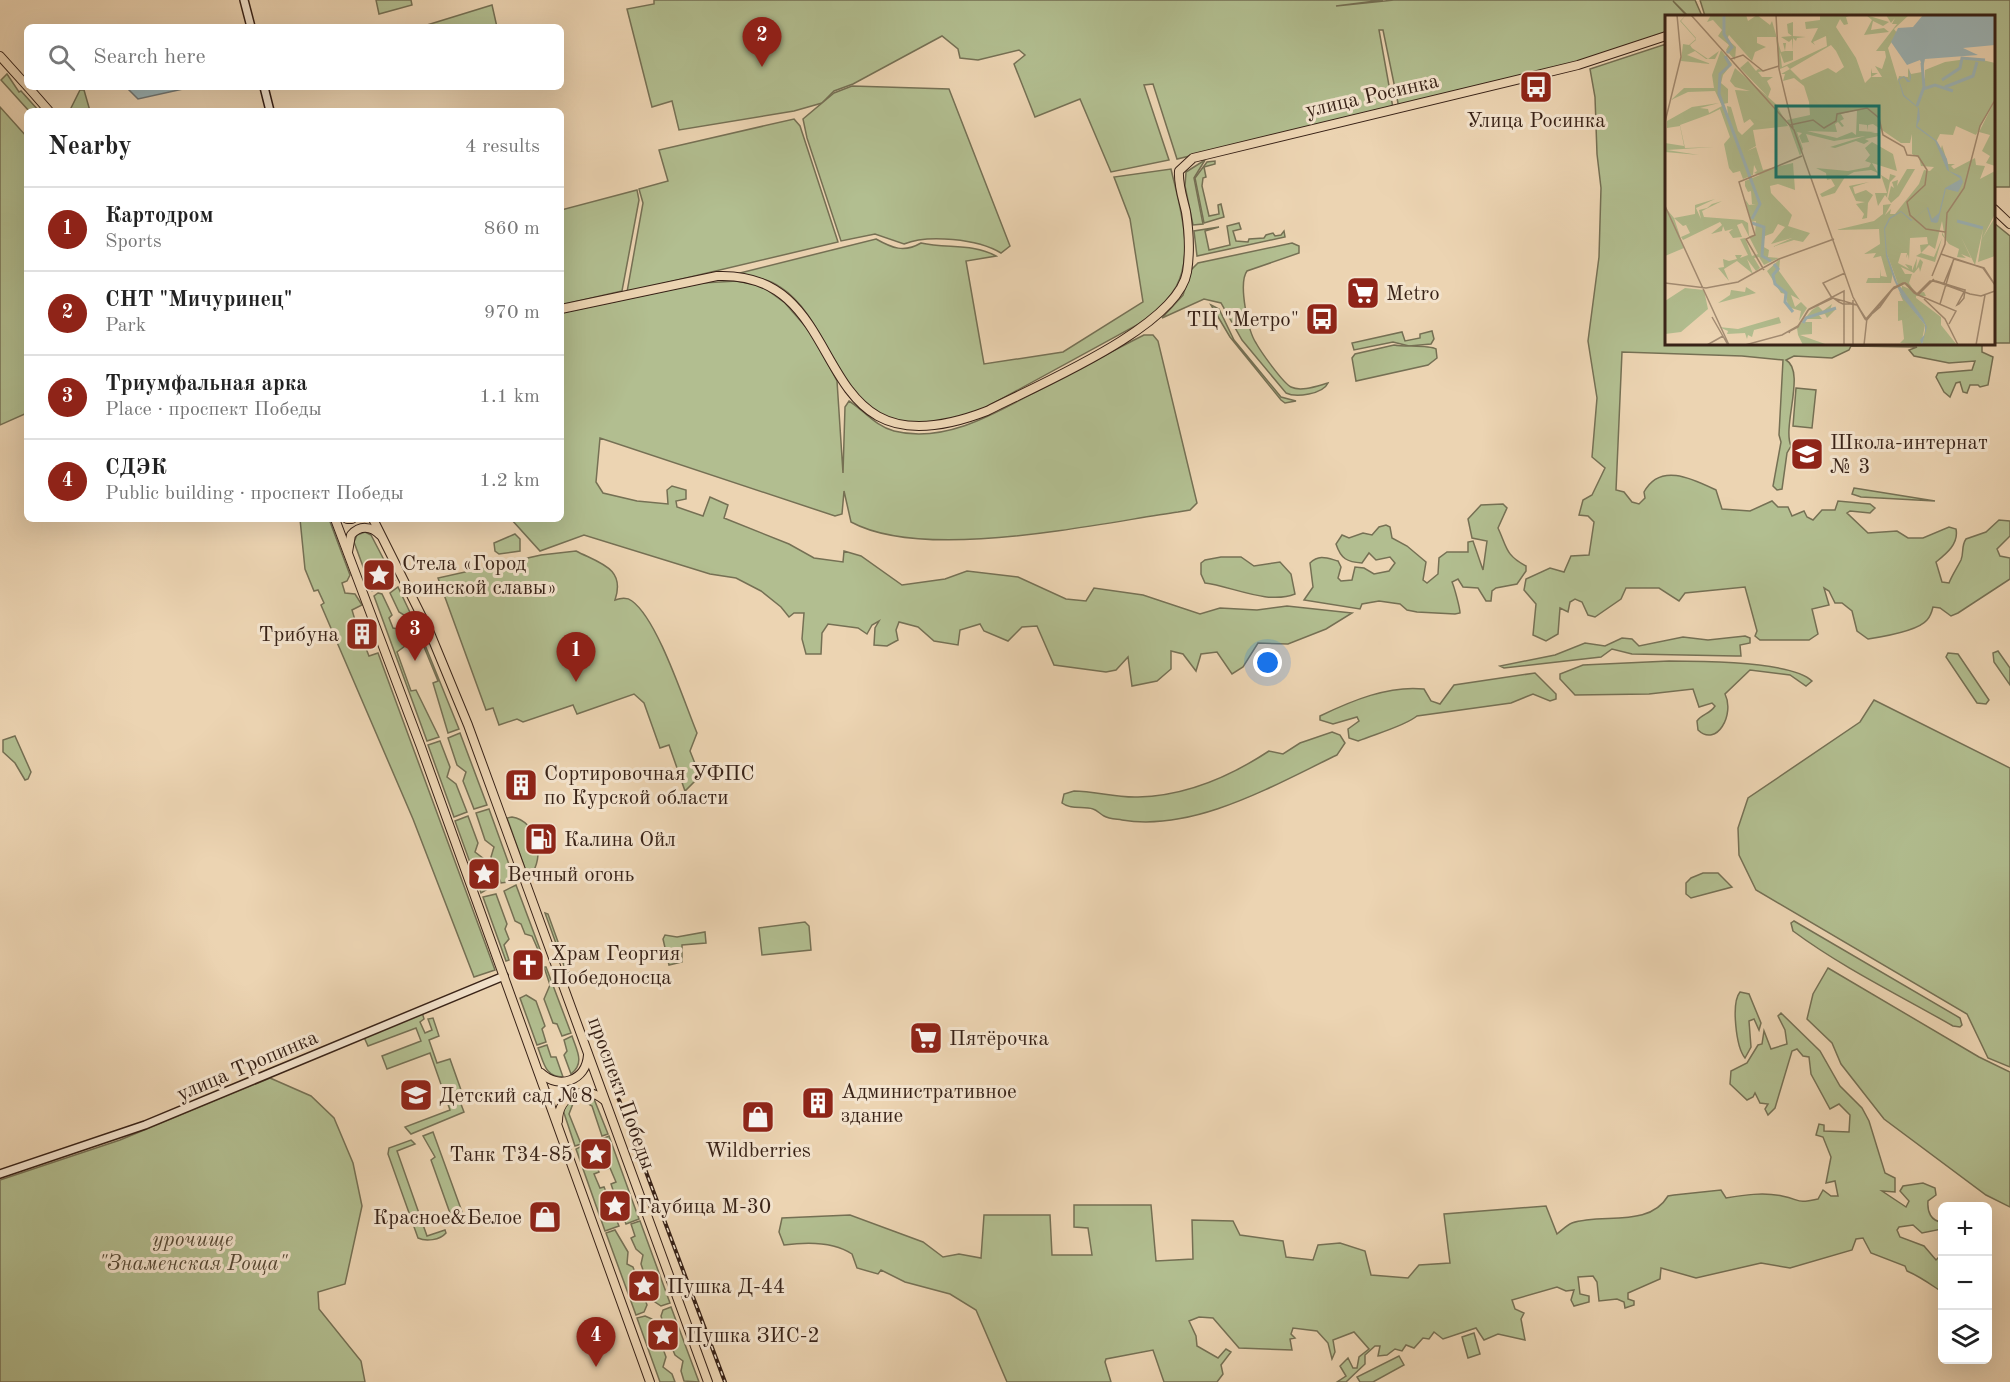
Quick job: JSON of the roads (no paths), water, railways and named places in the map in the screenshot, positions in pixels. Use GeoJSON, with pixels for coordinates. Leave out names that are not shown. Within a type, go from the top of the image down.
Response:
{"type":"FeatureCollection","features":[{"type":"Feature","properties":{"kind":"main road"},"geometry":{"type":"LineString","coordinates":[[244,0],[250,24]]}},
{"type":"Feature","properties":{"kind":"main road","name":"улица Росинка"},"geometry":{"type":"LineString","coordinates":[[564,308],[717,276],[742,277],[766,284],[779,291],[801,313],[843,382],[865,408],[896,424],[931,427],[964,420],[987,411],[1131,336],[1175,297],[1186,274],[1188,262],[1188,230],[1179,178],[1183,166],[1192,158],[1578,65],[1665,36]]}},
{"type":"Feature","properties":{"kind":"main road"},"geometry":{"type":"LineString","coordinates":[[0,56],[24,84]]}},
{"type":"Feature","properties":{"kind":"main road"},"geometry":{"type":"LineString","coordinates":[[30,90],[46,108]]}},
{"type":"Feature","properties":{"kind":"main road"},"geometry":{"type":"LineString","coordinates":[[265,90],[269,108]]}},
{"type":"Feature","properties":{"kind":"main road"},"geometry":{"type":"LineString","coordinates":[[1995,210],[2010,225]]}},
{"type":"Feature","properties":{"kind":"main road"},"geometry":{"type":"LineString","coordinates":[[336,522],[558,1123],[650,1382]]}},
{"type":"Feature","properties":{"kind":"main road","name":"проспект Победы"},"geometry":{"type":"LineString","coordinates":[[374,522],[430,633],[468,725],[708,1382]]}},
{"type":"Feature","properties":{"kind":"main road"},"geometry":{"type":"LineString","coordinates":[[348,555],[351,535],[360,528],[370,528],[383,538]]}},
{"type":"Feature","properties":{"kind":"main road","name":"улица Тропинка"},"geometry":{"type":"LineString","coordinates":[[0,1174],[145,1125],[504,976]]}},
{"type":"Feature","properties":{"kind":"main road"},"geometry":{"type":"LineString","coordinates":[[538,1069],[551,1080],[569,1081],[584,1070],[588,1053]]}},
{"type":"Feature","properties":{"kind":"main road"},"geometry":{"type":"LineString","coordinates":[[558,1123],[561,1105],[575,1094],[593,1093],[607,1104]]}},
{"type":"Feature","properties":{"kind":"water"},"geometry":{"type":"Polygon","coordinates":[[[129,90],[178,90],[138,99],[129,90]]]}},
{"type":"Feature","properties":{"kind":"railway"},"geometry":{"type":"LineString","coordinates":[[607,1068],[725,1382]]}},
{"type":"Feature","properties":{"kind":"place","name":"СНТ \"Мичуринец\""},"geometry":{"type":"Point","coordinates":[762,67]}},
{"type":"Feature","properties":{"kind":"place","name":"Улица Росинка"},"geometry":{"type":"Point","coordinates":[1536,87]}},
{"type":"Feature","properties":{"kind":"place","name":"Metro"},"geometry":{"type":"Point","coordinates":[1363,293]}},
{"type":"Feature","properties":{"kind":"place","name":"ТЦ \"Метро\""},"geometry":{"type":"Point","coordinates":[1322,319]}},
{"type":"Feature","properties":{"kind":"place","name":"Школа-интернат № 3"},"geometry":{"type":"Point","coordinates":[1807,454]}},
{"type":"Feature","properties":{"kind":"place","name":"Стела «Город воинской славы»"},"geometry":{"type":"Point","coordinates":[379,575]}},
{"type":"Feature","properties":{"kind":"place","name":"Трибуна"},"geometry":{"type":"Point","coordinates":[362,634]}},
{"type":"Feature","properties":{"kind":"place","name":"Триумфальная арка"},"geometry":{"type":"Point","coordinates":[415,661]}},
{"type":"Feature","properties":{"kind":"place","name":"Картодром"},"geometry":{"type":"Point","coordinates":[576,682]}},
{"type":"Feature","properties":{"kind":"place","name":"Сортировочная УФПС по Курской области"},"geometry":{"type":"Point","coordinates":[521,785]}},
{"type":"Feature","properties":{"kind":"place","name":"Калина Ойл"},"geometry":{"type":"Point","coordinates":[541,839]}},
{"type":"Feature","properties":{"kind":"place","name":"Вечный огонь"},"geometry":{"type":"Point","coordinates":[484,874]}},
{"type":"Feature","properties":{"kind":"place","name":"Храм Георгия Победоносца"},"geometry":{"type":"Point","coordinates":[528,965]}},
{"type":"Feature","properties":{"kind":"place","name":"Пятёрочка"},"geometry":{"type":"Point","coordinates":[926,1038]}},
{"type":"Feature","properties":{"kind":"place","name":"Детский сад №8"},"geometry":{"type":"Point","coordinates":[416,1095]}},
{"type":"Feature","properties":{"kind":"place","name":"Административное здание"},"geometry":{"type":"Point","coordinates":[818,1103]}},
{"type":"Feature","properties":{"kind":"place","name":"Wildberries"},"geometry":{"type":"Point","coordinates":[758,1117]}},
{"type":"Feature","properties":{"kind":"place","name":"Танк Т34-85"},"geometry":{"type":"Point","coordinates":[596,1154]}},
{"type":"Feature","properties":{"kind":"place","name":"Гаубица М-30"},"geometry":{"type":"Point","coordinates":[615,1206]}},
{"type":"Feature","properties":{"kind":"place","name":"Красное&Белое"},"geometry":{"type":"Point","coordinates":[545,1217]}},
{"type":"Feature","properties":{"kind":"place","name":"Пушка Д-44"},"geometry":{"type":"Point","coordinates":[644,1286]}},
{"type":"Feature","properties":{"kind":"place","name":"Пушка ЗИС-2"},"geometry":{"type":"Point","coordinates":[663,1335]}},
{"type":"Feature","properties":{"kind":"place","name":"СДЭК"},"geometry":{"type":"Point","coordinates":[596,1367]}},
{"type":"Feature","properties":{"kind":"park label","name":"урочище \"Знаменская Роща\""},"geometry":{"type":"Point","coordinates":[193,1251]}}]}
